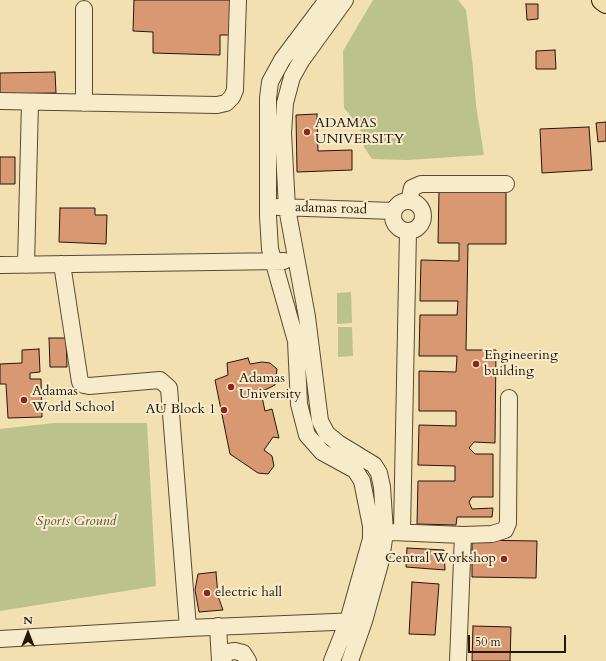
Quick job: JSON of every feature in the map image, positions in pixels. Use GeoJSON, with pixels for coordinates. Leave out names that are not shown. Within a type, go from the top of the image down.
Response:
{"type":"FeatureCollection","features":[{"type":"Feature","properties":{"kind":"main road"},"geometry":{"type":"LineString","coordinates":[[602,0],[606,3]]}},
{"type":"Feature","properties":{"kind":"street"},"geometry":{"type":"LineString","coordinates":[[0,101],[217,105],[226,103],[232,97],[235,90],[238,0]]}},
{"type":"Feature","properties":{"kind":"street"},"geometry":{"type":"LineString","coordinates":[[327,0],[282,60],[270,82],[268,98],[268,206],[270,249],[296,341],[299,404],[307,435],[322,452],[355,470],[362,481],[366,493],[371,526],[371,539],[348,621],[332,661]]}},
{"type":"Feature","properties":{"kind":"street"},"geometry":{"type":"LineString","coordinates":[[345,0],[301,61],[292,77],[288,91],[283,132],[288,213],[295,261],[310,336],[320,422],[327,434],[338,443],[370,462],[378,469],[382,487],[385,532],[379,567],[364,621],[350,661]]}},
{"type":"Feature","properties":{"kind":"street"},"geometry":{"type":"LineString","coordinates":[[84,9],[84,103]]}},
{"type":"Feature","properties":{"kind":"street"},"geometry":{"type":"LineString","coordinates":[[26,265],[30,102]]}},
{"type":"Feature","properties":{"kind":"street"},"geometry":{"type":"LineString","coordinates":[[409,201],[412,188],[421,184],[506,184]]}},
{"type":"Feature","properties":{"kind":"street"},"geometry":{"type":"LineString","coordinates":[[409,201],[418,204],[423,212],[423,221],[417,228],[408,231],[399,228],[394,216],[400,203],[409,201]]}},
{"type":"Feature","properties":{"kind":"street","name":"adamas road"},"geometry":{"type":"LineString","coordinates":[[268,206],[288,213],[394,216]]}},
{"type":"Feature","properties":{"kind":"street"},"geometry":{"type":"LineString","coordinates":[[402,531],[408,231]]}},
{"type":"Feature","properties":{"kind":"street"},"geometry":{"type":"LineString","coordinates":[[0,265],[295,261]]}},
{"type":"Feature","properties":{"kind":"street"},"geometry":{"type":"LineString","coordinates":[[62,264],[80,382],[89,386],[160,380],[169,388],[188,628]]}},
{"type":"Feature","properties":{"kind":"street"},"geometry":{"type":"LineString","coordinates":[[385,532],[402,531],[463,535],[499,533],[505,530],[508,523],[509,398]]}},
{"type":"Feature","properties":{"kind":"street"},"geometry":{"type":"LineString","coordinates":[[299,404],[317,403]]}},
{"type":"Feature","properties":{"kind":"street"},"geometry":{"type":"LineString","coordinates":[[458,661],[463,535]]}},
{"type":"Feature","properties":{"kind":"street"},"geometry":{"type":"LineString","coordinates":[[0,639],[218,626],[364,621]]}},
{"type":"Feature","properties":{"kind":"street"},"geometry":{"type":"LineString","coordinates":[[218,626],[220,661]]}},
{"type":"Feature","properties":{"kind":"street"},"geometry":{"type":"LineString","coordinates":[[220,661],[228,652],[236,651],[243,653],[248,661]]}},
{"type":"Feature","properties":{"kind":"green space"},"geometry":{"type":"Polygon","coordinates":[[[373,0],[458,0],[466,10],[476,105],[484,155],[407,160],[372,159],[364,147],[360,127],[344,108],[343,51],[373,0]]]}},
{"type":"Feature","properties":{"kind":"green space"},"geometry":{"type":"Polygon","coordinates":[[[351,292],[352,323],[337,324],[337,293],[351,292]]]}},
{"type":"Feature","properties":{"kind":"green space"},"geometry":{"type":"Polygon","coordinates":[[[338,327],[352,327],[353,356],[338,357],[338,327]]]}},
{"type":"Feature","properties":{"kind":"green space","name":"Sports Ground"},"geometry":{"type":"Polygon","coordinates":[[[54,423],[147,423],[156,586],[0,611],[0,429],[54,423]]]}},
{"type":"Feature","properties":{"kind":"building"},"geometry":{"type":"Polygon","coordinates":[[[134,0],[235,0],[234,35],[220,35],[220,55],[153,53],[153,32],[133,31],[134,0]]]}},
{"type":"Feature","properties":{"kind":"building"},"geometry":{"type":"Polygon","coordinates":[[[526,4],[538,4],[538,19],[527,20],[526,4]]]}},
{"type":"Feature","properties":{"kind":"building"},"geometry":{"type":"Polygon","coordinates":[[[555,50],[556,69],[536,69],[536,51],[555,50]]]}},
{"type":"Feature","properties":{"kind":"building"},"geometry":{"type":"Polygon","coordinates":[[[55,72],[56,93],[0,94],[0,73],[55,72]]]}},
{"type":"Feature","properties":{"kind":"building","name":"ADAMAS UNIVERSITY"},"geometry":{"type":"Polygon","coordinates":[[[317,114],[318,151],[352,150],[352,170],[297,172],[296,115],[317,114]]]}},
{"type":"Feature","properties":{"kind":"building"},"geometry":{"type":"Polygon","coordinates":[[[606,122],[606,141],[598,142],[596,123],[606,122]]]}},
{"type":"Feature","properties":{"kind":"building"},"geometry":{"type":"Polygon","coordinates":[[[589,127],[592,170],[542,173],[540,129],[589,127]]]}},
{"type":"Feature","properties":{"kind":"building"},"geometry":{"type":"Polygon","coordinates":[[[0,157],[15,157],[15,184],[0,184],[0,157]]]}},
{"type":"Feature","properties":{"kind":"building","name":"Engineering building"},"geometry":{"type":"Polygon","coordinates":[[[439,190],[506,191],[506,244],[468,244],[466,350],[496,350],[495,443],[474,442],[469,448],[475,454],[493,454],[493,497],[472,497],[469,502],[472,509],[493,508],[492,517],[457,517],[456,525],[417,524],[418,481],[455,481],[455,466],[418,465],[419,425],[456,426],[456,411],[419,411],[419,371],[456,372],[457,356],[419,356],[420,315],[457,315],[458,301],[420,301],[421,260],[459,261],[459,243],[438,243],[439,190]]]}},
{"type":"Feature","properties":{"kind":"building"},"geometry":{"type":"Polygon","coordinates":[[[60,208],[95,208],[95,215],[107,215],[106,244],[59,242],[60,208]]]}},
{"type":"Feature","properties":{"kind":"building"},"geometry":{"type":"Polygon","coordinates":[[[49,338],[66,338],[67,367],[50,367],[49,338]]]}},
{"type":"Feature","properties":{"kind":"building","name":"Adamas World School"},"geometry":{"type":"Polygon","coordinates":[[[39,349],[40,372],[30,373],[30,379],[41,379],[42,417],[8,418],[6,384],[0,384],[0,364],[22,363],[22,350],[39,349]]]}},
{"type":"Feature","properties":{"kind":"building","name":"Adamas University"},"geometry":{"type":"Polygon","coordinates":[[[248,358],[250,364],[262,362],[270,363],[277,369],[275,385],[261,392],[265,411],[272,409],[279,438],[273,437],[264,450],[272,456],[274,466],[268,474],[258,473],[230,454],[215,380],[228,375],[227,363],[248,358]]]}},
{"type":"Feature","properties":{"kind":"building","name":"Central Workshop"},"geometry":{"type":"Polygon","coordinates":[[[472,540],[537,541],[536,578],[472,577],[472,540]]]}},
{"type":"Feature","properties":{"kind":"building"},"geometry":{"type":"Polygon","coordinates":[[[407,548],[444,550],[445,570],[406,567],[407,548]]]}},
{"type":"Feature","properties":{"kind":"building","name":"electric hall"},"geometry":{"type":"Polygon","coordinates":[[[216,572],[218,596],[223,610],[199,612],[195,590],[198,574],[216,572]]]}},
{"type":"Feature","properties":{"kind":"building"},"geometry":{"type":"Polygon","coordinates":[[[412,582],[439,584],[435,635],[409,634],[412,582]]]}},
{"type":"Feature","properties":{"kind":"building"},"geometry":{"type":"Polygon","coordinates":[[[473,626],[511,627],[510,661],[472,661],[473,626]]]}},
{"type":"Feature","properties":{"kind":"place","name":"ADAMAS UNIVERSITY"},"geometry":{"type":"Point","coordinates":[307,132]}},
{"type":"Feature","properties":{"kind":"place","name":"Engineering building"},"geometry":{"type":"Point","coordinates":[476,364]}},
{"type":"Feature","properties":{"kind":"place","name":"Adamas University"},"geometry":{"type":"Point","coordinates":[231,387]}},
{"type":"Feature","properties":{"kind":"place","name":"Adamas World School"},"geometry":{"type":"Point","coordinates":[24,400]}},
{"type":"Feature","properties":{"kind":"place","name":"AU Block 1"},"geometry":{"type":"Point","coordinates":[224,410]}},
{"type":"Feature","properties":{"kind":"place","name":"Central Workshop"},"geometry":{"type":"Point","coordinates":[504,559]}},
{"type":"Feature","properties":{"kind":"place","name":"electric hall"},"geometry":{"type":"Point","coordinates":[207,593]}}]}
